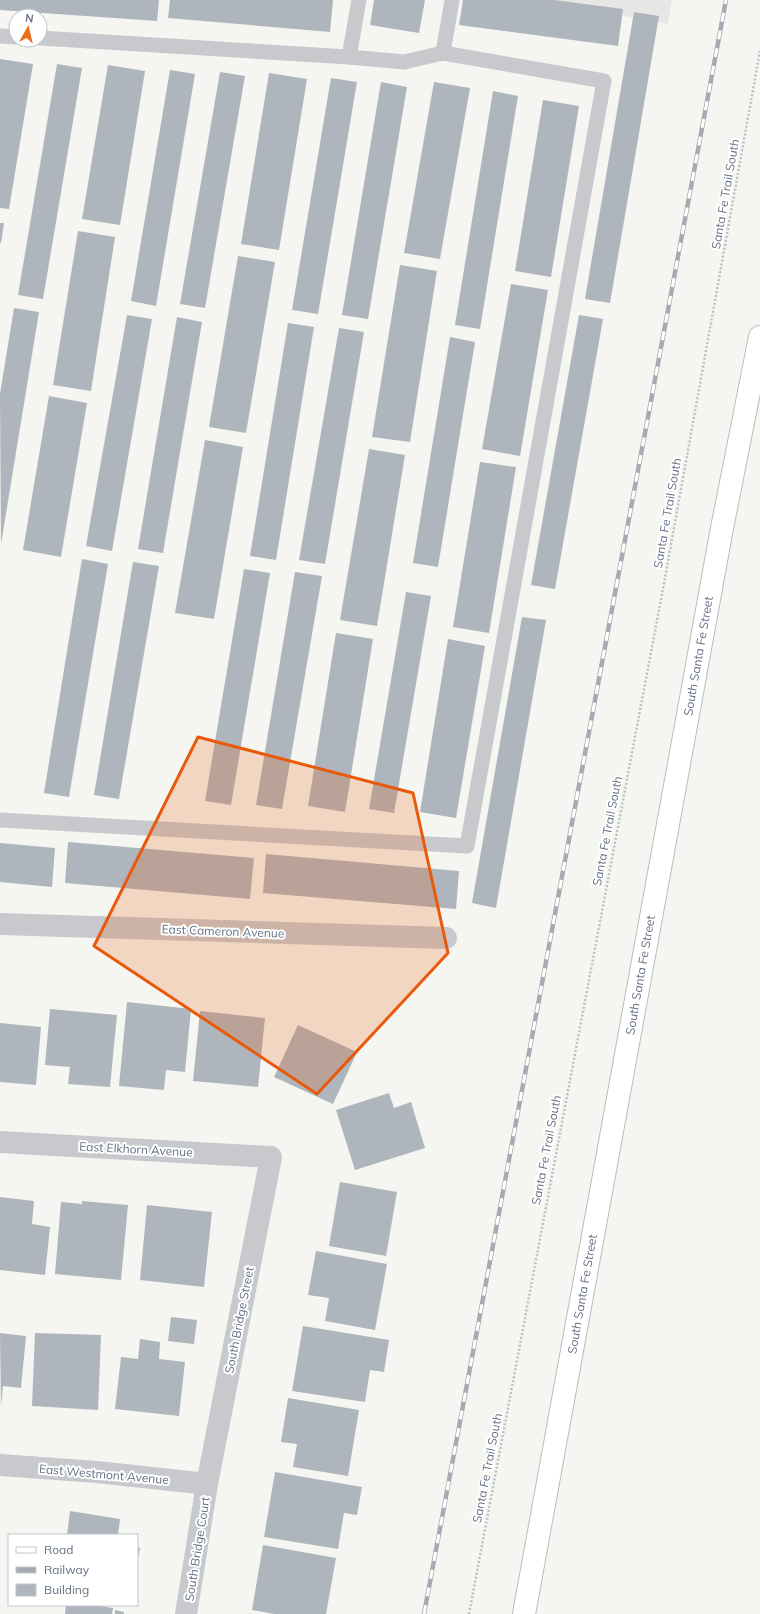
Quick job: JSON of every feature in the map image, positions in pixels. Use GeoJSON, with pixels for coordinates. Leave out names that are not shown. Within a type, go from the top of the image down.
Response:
{"type":"FeatureCollection","features":[{"type":"Feature","properties":{"kind":"street","name":"South Santa Fe Street"},"geometry":{"type":"LineString","coordinates":[[524,1614],[722,528],[760,337]]}},
{"type":"Feature","properties":{"kind":"street","name":"East Cameron Avenue"},"geometry":{"type":"LineString","coordinates":[[0,924],[446,938]]}},
{"type":"Feature","properties":{"kind":"street","name":"East Elkhorn Avenue"},"geometry":{"type":"LineString","coordinates":[[0,1142],[271,1157]]}},
{"type":"Feature","properties":{"kind":"street","name":"South Bridge Street"},"geometry":{"type":"LineString","coordinates":[[207,1484],[271,1157]]}},
{"type":"Feature","properties":{"kind":"street","name":"East Westmont Avenue"},"geometry":{"type":"LineString","coordinates":[[0,1465],[97,1472],[207,1484]]}},
{"type":"Feature","properties":{"kind":"street","name":"South Bridge Court"},"geometry":{"type":"LineString","coordinates":[[186,1614],[207,1484]]}},
{"type":"Feature","properties":{"kind":"lane"},"geometry":{"type":"LineString","coordinates":[[350,57],[359,0]]}},
{"type":"Feature","properties":{"kind":"lane"},"geometry":{"type":"LineString","coordinates":[[443,53],[452,0]]}},
{"type":"Feature","properties":{"kind":"lane"},"geometry":{"type":"LineString","coordinates":[[0,820],[467,846],[604,81],[443,53],[404,62],[350,57],[48,38]]}},
{"type":"Feature","properties":{"kind":"path","name":"Santa Fe Trail South"},"geometry":{"type":"LineString","coordinates":[[468,1614],[661,597],[760,52]]}},
{"type":"Feature","properties":{"kind":"highlighted area"},"geometry":{"type":"Polygon","coordinates":[[[198,737],[413,793],[448,953],[317,1094],[94,946],[198,737]]]}},
{"type":"Feature","properties":{"kind":"shaded area"},"geometry":{"type":"Polygon","coordinates":[[[539,0],[672,0],[668,24],[539,0]]]}},
{"type":"Feature","properties":{"kind":"building"},"geometry":{"type":"Polygon","coordinates":[[[0,0],[159,0],[157,21],[48,13],[48,8],[8,8],[8,11],[0,10],[0,0]]]}},
{"type":"Feature","properties":{"kind":"building"},"geometry":{"type":"Polygon","coordinates":[[[170,0],[333,0],[330,32],[168,18],[170,0]]]}},
{"type":"Feature","properties":{"kind":"building"},"geometry":{"type":"Polygon","coordinates":[[[374,0],[425,0],[419,33],[370,25],[374,0]]]}},
{"type":"Feature","properties":{"kind":"building"},"geometry":{"type":"Polygon","coordinates":[[[463,0],[554,0],[623,9],[618,46],[459,25],[463,0]]]}},
{"type":"Feature","properties":{"kind":"building"},"geometry":{"type":"Polygon","coordinates":[[[634,12],[659,16],[610,303],[585,299],[634,12]]]}},
{"type":"Feature","properties":{"kind":"building"},"geometry":{"type":"Polygon","coordinates":[[[0,59],[33,64],[9,209],[0,208],[0,59]]]}},
{"type":"Feature","properties":{"kind":"building"},"geometry":{"type":"Polygon","coordinates":[[[57,64],[82,68],[43,299],[18,295],[57,64]]]}},
{"type":"Feature","properties":{"kind":"building"},"geometry":{"type":"Polygon","coordinates":[[[108,65],[145,71],[120,225],[82,219],[108,65]]]}},
{"type":"Feature","properties":{"kind":"building"},"geometry":{"type":"Polygon","coordinates":[[[170,70],[195,74],[156,306],[131,301],[170,70]]]}},
{"type":"Feature","properties":{"kind":"building"},"geometry":{"type":"Polygon","coordinates":[[[220,72],[245,76],[205,308],[180,304],[220,72]]]}},
{"type":"Feature","properties":{"kind":"building"},"geometry":{"type":"Polygon","coordinates":[[[269,73],[307,79],[279,250],[241,244],[269,73]]]}},
{"type":"Feature","properties":{"kind":"building"},"geometry":{"type":"Polygon","coordinates":[[[331,78],[357,82],[318,314],[292,310],[331,78]]]}},
{"type":"Feature","properties":{"kind":"building"},"geometry":{"type":"Polygon","coordinates":[[[381,82],[407,87],[368,319],[342,315],[381,82]]]}},
{"type":"Feature","properties":{"kind":"building"},"geometry":{"type":"Polygon","coordinates":[[[434,82],[470,88],[440,259],[404,253],[434,82]]]}},
{"type":"Feature","properties":{"kind":"building"},"geometry":{"type":"Polygon","coordinates":[[[493,91],[518,96],[480,329],[455,325],[493,91]]]}},
{"type":"Feature","properties":{"kind":"building"},"geometry":{"type":"Polygon","coordinates":[[[543,100],[579,106],[551,277],[515,271],[543,100]]]}},
{"type":"Feature","properties":{"kind":"building"},"geometry":{"type":"Polygon","coordinates":[[[0,223],[4,223],[1,243],[0,243],[0,223]]]}},
{"type":"Feature","properties":{"kind":"building"},"geometry":{"type":"Polygon","coordinates":[[[78,231],[115,237],[91,391],[53,385],[78,231]]]}},
{"type":"Feature","properties":{"kind":"building"},"geometry":{"type":"Polygon","coordinates":[[[238,256],[275,262],[246,433],[209,427],[238,256]]]}},
{"type":"Feature","properties":{"kind":"building"},"geometry":{"type":"Polygon","coordinates":[[[400,265],[437,271],[410,442],[372,437],[400,265]]]}},
{"type":"Feature","properties":{"kind":"building"},"geometry":{"type":"Polygon","coordinates":[[[511,284],[548,290],[520,456],[482,449],[511,284]]]}},
{"type":"Feature","properties":{"kind":"building"},"geometry":{"type":"Polygon","coordinates":[[[14,308],[39,312],[1,544],[0,394],[14,308]]]}},
{"type":"Feature","properties":{"kind":"building"},"geometry":{"type":"Polygon","coordinates":[[[127,315],[152,319],[112,551],[86,546],[127,315]]]}},
{"type":"Feature","properties":{"kind":"building"},"geometry":{"type":"Polygon","coordinates":[[[579,315],[603,319],[555,589],[531,585],[579,315]]]}},
{"type":"Feature","properties":{"kind":"building"},"geometry":{"type":"Polygon","coordinates":[[[177,317],[202,322],[163,553],[138,549],[177,317]]]}},
{"type":"Feature","properties":{"kind":"building"},"geometry":{"type":"Polygon","coordinates":[[[288,323],[314,327],[276,560],[250,556],[288,323]]]}},
{"type":"Feature","properties":{"kind":"building"},"geometry":{"type":"Polygon","coordinates":[[[339,328],[364,332],[325,564],[299,560],[339,328]]]}},
{"type":"Feature","properties":{"kind":"building"},"geometry":{"type":"Polygon","coordinates":[[[450,337],[475,342],[438,567],[413,563],[450,337]]]}},
{"type":"Feature","properties":{"kind":"building"},"geometry":{"type":"Polygon","coordinates":[[[49,396],[87,403],[61,557],[23,550],[49,396]]]}},
{"type":"Feature","properties":{"kind":"building"},"geometry":{"type":"Polygon","coordinates":[[[205,440],[243,447],[214,619],[175,613],[205,440]]]}},
{"type":"Feature","properties":{"kind":"building"},"geometry":{"type":"Polygon","coordinates":[[[369,449],[405,455],[377,626],[340,620],[369,449]]]}},
{"type":"Feature","properties":{"kind":"building"},"geometry":{"type":"Polygon","coordinates":[[[480,462],[516,467],[489,633],[453,627],[480,462]]]}},
{"type":"Feature","properties":{"kind":"building"},"geometry":{"type":"Polygon","coordinates":[[[82,559],[108,564],[69,797],[44,793],[82,559]]]}},
{"type":"Feature","properties":{"kind":"building"},"geometry":{"type":"Polygon","coordinates":[[[133,562],[159,566],[119,799],[94,795],[133,562]]]}},
{"type":"Feature","properties":{"kind":"building"},"geometry":{"type":"Polygon","coordinates":[[[244,569],[270,573],[231,805],[205,801],[244,569]]]}},
{"type":"Feature","properties":{"kind":"building"},"geometry":{"type":"Polygon","coordinates":[[[295,572],[322,576],[282,809],[256,805],[295,572]]]}},
{"type":"Feature","properties":{"kind":"building"},"geometry":{"type":"Polygon","coordinates":[[[406,592],[431,596],[394,813],[369,809],[406,592]]]}},
{"type":"Feature","properties":{"kind":"building"},"geometry":{"type":"Polygon","coordinates":[[[522,617],[546,620],[496,908],[472,903],[522,617]]]}},
{"type":"Feature","properties":{"kind":"building"},"geometry":{"type":"Polygon","coordinates":[[[336,633],[373,639],[345,812],[308,806],[336,633]]]}},
{"type":"Feature","properties":{"kind":"building"},"geometry":{"type":"Polygon","coordinates":[[[448,639],[485,646],[456,818],[420,812],[448,639]]]}},
{"type":"Feature","properties":{"kind":"building"},"geometry":{"type":"Polygon","coordinates":[[[68,842],[254,858],[250,899],[65,883],[68,842]]]}},
{"type":"Feature","properties":{"kind":"building"},"geometry":{"type":"Polygon","coordinates":[[[0,843],[55,848],[52,887],[0,882],[0,843]]]}},
{"type":"Feature","properties":{"kind":"building"},"geometry":{"type":"Polygon","coordinates":[[[266,854],[459,871],[456,909],[263,893],[266,854]]]}},
{"type":"Feature","properties":{"kind":"building"},"geometry":{"type":"Polygon","coordinates":[[[127,1002],[191,1009],[185,1072],[166,1070],[164,1090],[119,1086],[127,1002]]]}},
{"type":"Feature","properties":{"kind":"building"},"geometry":{"type":"Polygon","coordinates":[[[50,1009],[117,1015],[110,1087],[68,1084],[70,1067],[45,1065],[50,1009]]]}},
{"type":"Feature","properties":{"kind":"building"},"geometry":{"type":"Polygon","coordinates":[[[200,1011],[265,1018],[258,1087],[193,1081],[200,1011]]]}},
{"type":"Feature","properties":{"kind":"building"},"geometry":{"type":"Polygon","coordinates":[[[0,1023],[41,1027],[36,1085],[0,1082],[0,1023]]]}},
{"type":"Feature","properties":{"kind":"building"},"geometry":{"type":"Polygon","coordinates":[[[298,1025],[357,1052],[333,1104],[274,1077],[298,1025]]]}},
{"type":"Feature","properties":{"kind":"building"},"geometry":{"type":"Polygon","coordinates":[[[389,1093],[394,1108],[411,1102],[425,1148],[355,1170],[336,1110],[389,1093]]]}},
{"type":"Feature","properties":{"kind":"building"},"geometry":{"type":"Polygon","coordinates":[[[340,1182],[397,1192],[386,1256],[329,1246],[340,1182]]]}},
{"type":"Feature","properties":{"kind":"building"},"geometry":{"type":"Polygon","coordinates":[[[0,1197],[34,1201],[32,1224],[50,1227],[45,1275],[0,1270],[0,1197]]]}},
{"type":"Feature","properties":{"kind":"building"},"geometry":{"type":"Polygon","coordinates":[[[82,1201],[128,1205],[121,1280],[55,1274],[61,1202],[82,1204],[82,1201]]]}},
{"type":"Feature","properties":{"kind":"building"},"geometry":{"type":"Polygon","coordinates":[[[147,1205],[212,1212],[204,1287],[140,1280],[147,1205]]]}},
{"type":"Feature","properties":{"kind":"building"},"geometry":{"type":"Polygon","coordinates":[[[316,1251],[387,1264],[375,1330],[325,1321],[329,1298],[308,1295],[316,1251]]]}},
{"type":"Feature","properties":{"kind":"building"},"geometry":{"type":"Polygon","coordinates":[[[171,1317],[197,1320],[194,1344],[168,1341],[171,1317]]]}},
{"type":"Feature","properties":{"kind":"building"},"geometry":{"type":"Polygon","coordinates":[[[303,1326],[389,1340],[384,1372],[370,1370],[365,1402],[292,1391],[303,1326]]]}},
{"type":"Feature","properties":{"kind":"building"},"geometry":{"type":"Polygon","coordinates":[[[0,1333],[26,1336],[21,1388],[3,1386],[1,1406],[0,1333]]]}},
{"type":"Feature","properties":{"kind":"building"},"geometry":{"type":"Polygon","coordinates":[[[35,1333],[101,1335],[98,1410],[32,1406],[35,1333]]]}},
{"type":"Feature","properties":{"kind":"building"},"geometry":{"type":"Polygon","coordinates":[[[140,1339],[160,1342],[159,1359],[185,1362],[179,1416],[115,1409],[121,1357],[138,1359],[140,1339]]]}},
{"type":"Feature","properties":{"kind":"building"},"geometry":{"type":"Polygon","coordinates":[[[288,1398],[359,1410],[348,1476],[293,1467],[297,1444],[281,1442],[288,1398]]]}},
{"type":"Feature","properties":{"kind":"building"},"geometry":{"type":"Polygon","coordinates":[[[275,1472],[362,1487],[357,1515],[344,1513],[338,1549],[264,1537],[275,1472]]]}},
{"type":"Feature","properties":{"kind":"building"},"geometry":{"type":"Polygon","coordinates":[[[70,1511],[120,1519],[118,1534],[67,1534],[70,1511]]]}},
{"type":"Feature","properties":{"kind":"building"},"geometry":{"type":"Polygon","coordinates":[[[263,1545],[336,1558],[326,1614],[274,1614],[252,1610],[263,1545]]]}},
{"type":"Feature","properties":{"kind":"building"},"geometry":{"type":"Polygon","coordinates":[[[138,1547],[140,1548],[138,1559],[138,1547]]]}},
{"type":"Feature","properties":{"kind":"building"},"geometry":{"type":"Polygon","coordinates":[[[66,1606],[100,1606],[113,1608],[112,1614],[65,1614],[66,1606]]]}},
{"type":"Feature","properties":{"kind":"building"},"geometry":{"type":"Polygon","coordinates":[[[115,1610],[124,1612],[124,1614],[115,1614],[115,1610]]]}},
{"type":"Feature","properties":{"kind":"railway"},"geometry":{"type":"LineString","coordinates":[[424,1614],[726,0]]}}]}
